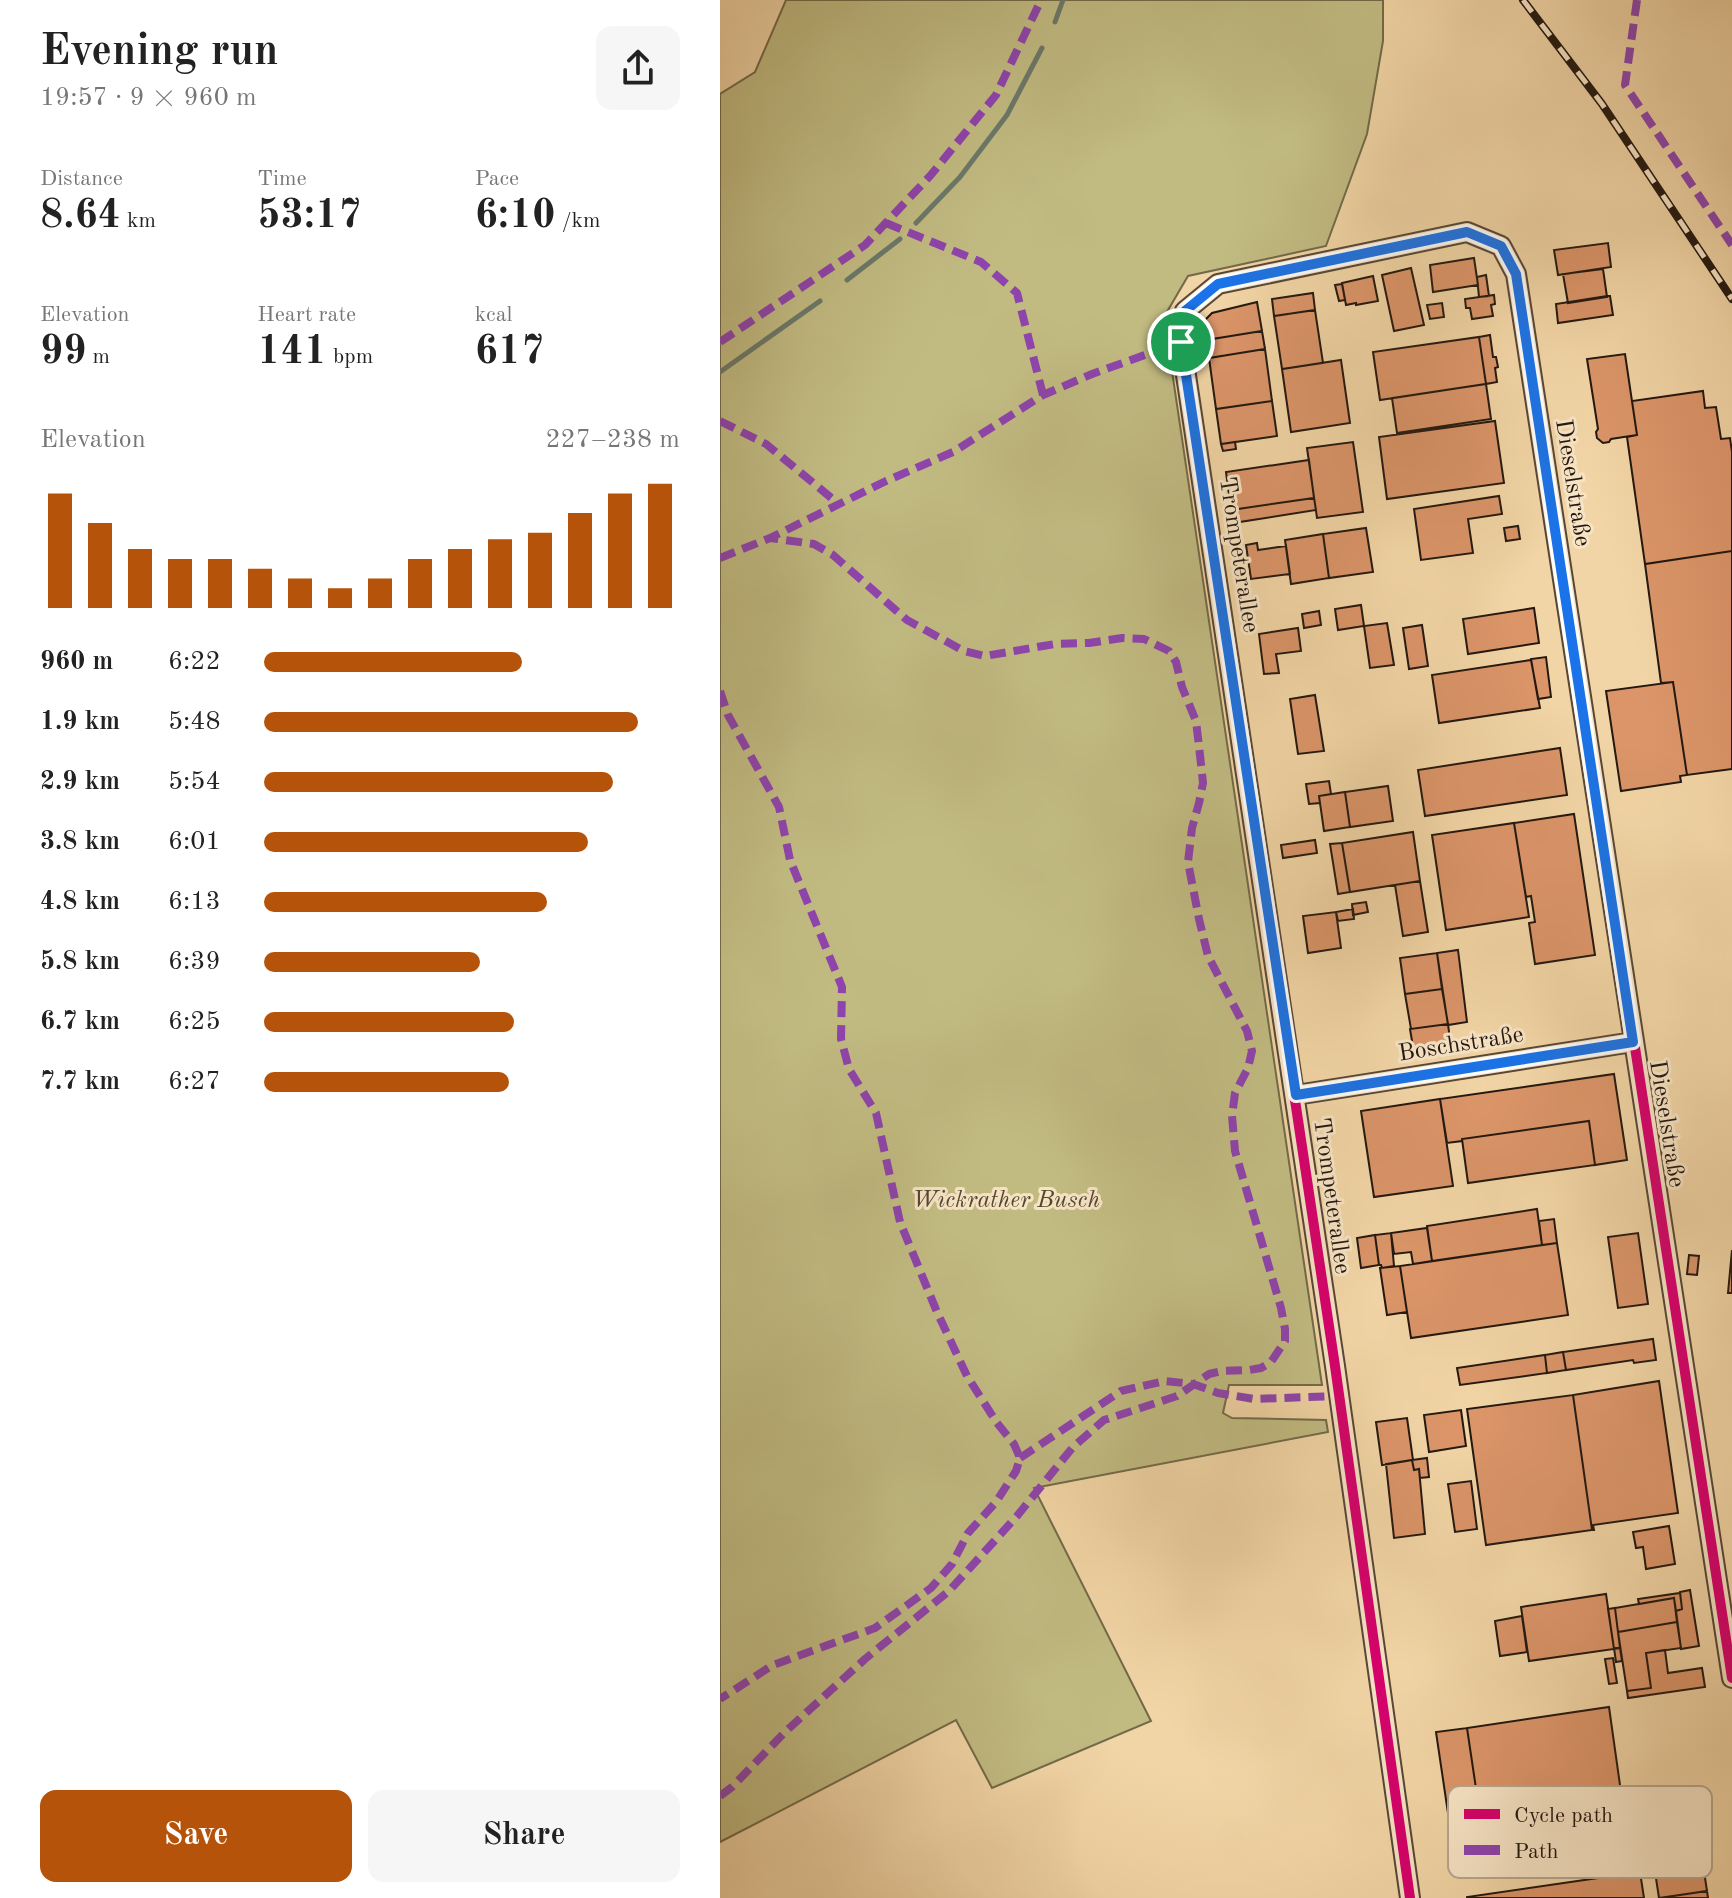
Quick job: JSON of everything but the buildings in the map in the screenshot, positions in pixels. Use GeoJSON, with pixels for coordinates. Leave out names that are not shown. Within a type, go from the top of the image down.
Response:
{"type":"FeatureCollection","features":[{"type":"Feature","properties":{"kind":"street","name":"Dieselstraße"},"geometry":{"type":"LineString","coordinates":[[1185,311],[1218,284],[1467,232],[1501,246],[1516,274],[1732,1678]]}},
{"type":"Feature","properties":{"kind":"street","name":"Trompeterallee"},"geometry":{"type":"LineString","coordinates":[[1185,311],[1181,342],[1296,1095],[1410,1898]]}},
{"type":"Feature","properties":{"kind":"street","name":"Boschstraße"},"geometry":{"type":"LineString","coordinates":[[1296,1095],[1633,1042]]}},
{"type":"Feature","properties":{"kind":"green space","name":"Wickrather Busch"},"geometry":{"type":"Polygon","coordinates":[[[786,0],[1383,0],[1383,41],[1367,134],[1326,246],[1188,276],[1164,317],[1322,1385],[1229,1385],[1223,1413],[1232,1418],[1326,1420],[1328,1432],[1034,1488],[1151,1721],[992,1788],[956,1720],[720,1842],[720,94],[755,72],[786,0]]]}},
{"type":"Feature","properties":{"kind":"waterway"},"geometry":{"type":"LineString","coordinates":[[1055,22],[1063,0]]}},
{"type":"Feature","properties":{"kind":"waterway"},"geometry":{"type":"LineString","coordinates":[[916,223],[960,177],[1007,115],[1042,48]]}},
{"type":"Feature","properties":{"kind":"waterway"},"geometry":{"type":"LineString","coordinates":[[847,280],[900,239]]}},
{"type":"Feature","properties":{"kind":"waterway"},"geometry":{"type":"LineString","coordinates":[[720,372],[820,301]]}},
{"type":"Feature","properties":{"kind":"railway"},"geometry":{"type":"LineString","coordinates":[[1523,0],[1602,104],[1732,299]]}},
{"type":"Feature","properties":{"kind":"marked path"},"geometry":{"type":"LineString","coordinates":[[720,342],[865,245],[930,176],[996,95],[1041,0]]}},
{"type":"Feature","properties":{"kind":"marked path"},"geometry":{"type":"LineString","coordinates":[[1637,0],[1625,85],[1732,245]]}},
{"type":"Feature","properties":{"kind":"marked path"},"geometry":{"type":"LineString","coordinates":[[886,223],[981,262],[1017,293],[1043,395]]}},
{"type":"Feature","properties":{"kind":"marked path"},"geometry":{"type":"LineString","coordinates":[[720,558],[770,538],[953,452],[1043,395],[1181,342]]}},
{"type":"Feature","properties":{"kind":"marked path"},"geometry":{"type":"LineString","coordinates":[[720,421],[766,444],[840,505]]}},
{"type":"Feature","properties":{"kind":"marked path"},"geometry":{"type":"LineString","coordinates":[[720,1796],[865,1659],[949,1591],[1017,1516],[1073,1447],[1104,1420],[1177,1396],[1209,1374],[1261,1368],[1271,1362],[1285,1341],[1281,1308],[1235,1151],[1232,1116],[1235,1093],[1248,1068],[1252,1051],[1247,1031],[1208,956],[1199,919],[1188,862],[1192,828],[1203,783],[1200,755],[1196,721],[1176,662],[1169,651],[1144,639],[1122,638],[1055,644],[985,656],[964,651],[907,620],[833,555],[814,544],[770,538]]}},
{"type":"Feature","properties":{"kind":"marked path"},"geometry":{"type":"LineString","coordinates":[[720,691],[728,715],[779,807],[790,860],[842,987],[841,1039],[849,1069],[876,1113],[900,1222],[967,1376],[1014,1444],[1020,1458],[1016,1471],[996,1502],[968,1533],[952,1564],[931,1588],[875,1628],[773,1665],[720,1699]]}},
{"type":"Feature","properties":{"kind":"marked path"},"geometry":{"type":"LineString","coordinates":[[1020,1458],[1121,1391],[1165,1381],[1193,1384],[1218,1393],[1254,1399],[1339,1396]]}},
{"type":"Feature","properties":{"kind":"cycle path"},"geometry":{"type":"LineString","coordinates":[[1410,1898],[1335,1366],[1181,342],[1185,311],[1218,284],[1467,232],[1501,246],[1516,274],[1732,1678]]}},
{"type":"Feature","properties":{"kind":"route"},"geometry":{"type":"LineString","coordinates":[[1467,232],[1501,246],[1516,274],[1633,1042],[1296,1095],[1181,342],[1185,311],[1218,284],[1467,232]]}}]}
